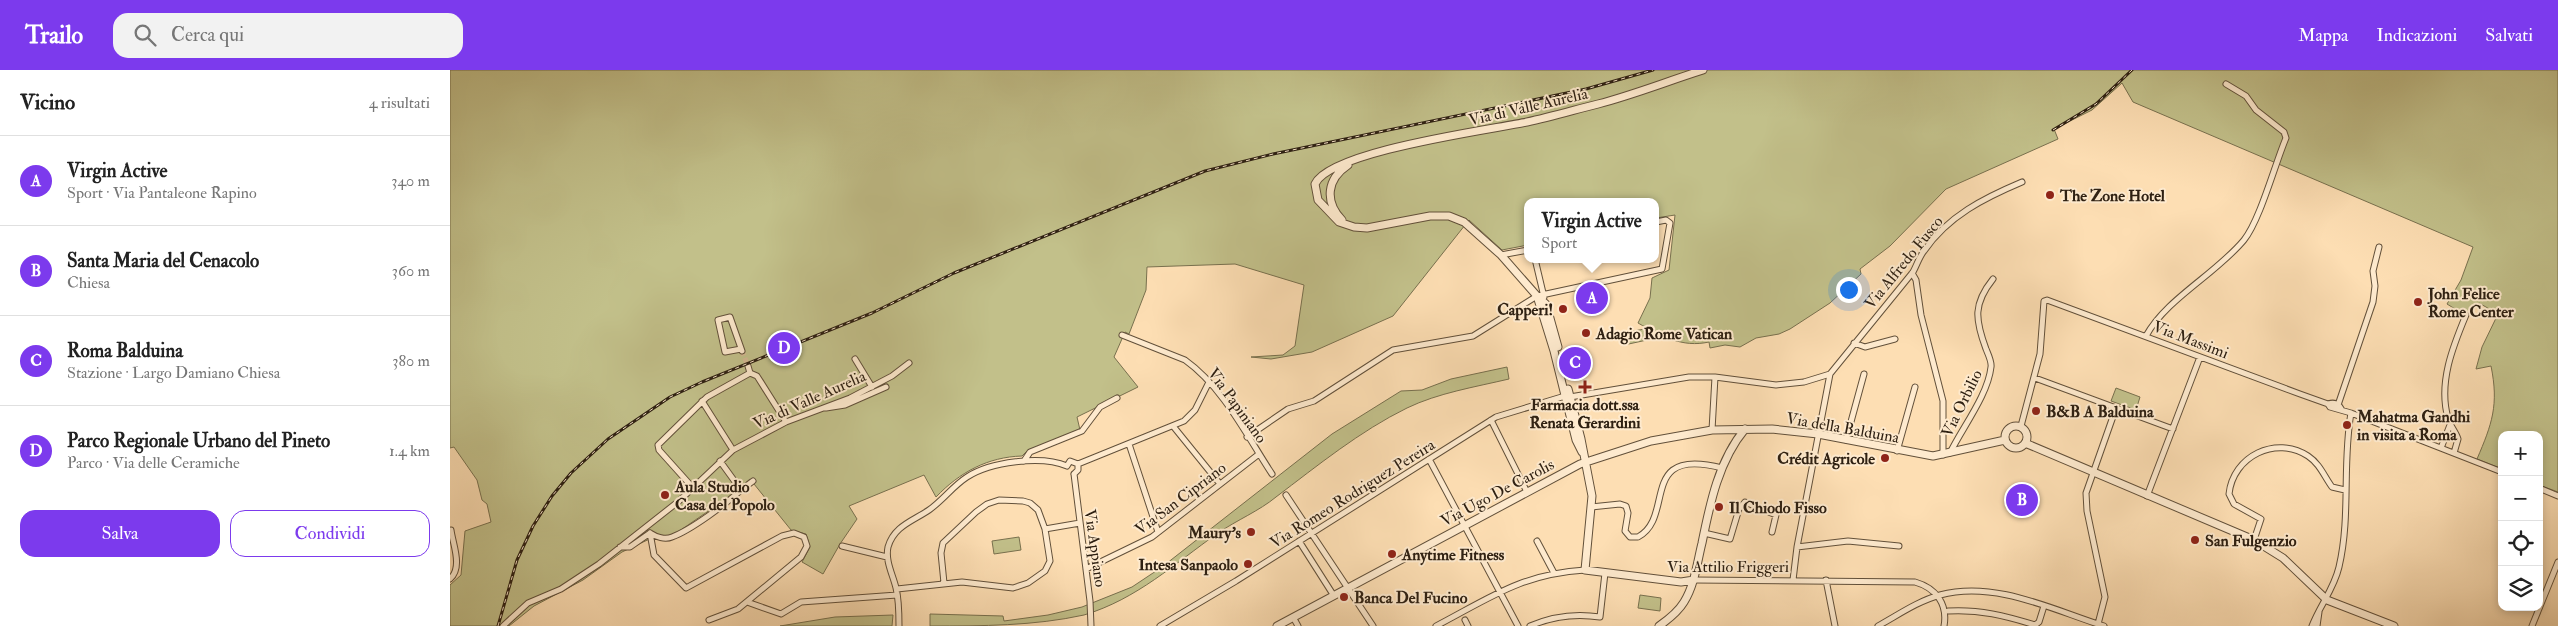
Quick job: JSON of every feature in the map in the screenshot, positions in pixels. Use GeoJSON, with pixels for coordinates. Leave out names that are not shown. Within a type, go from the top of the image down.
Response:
{"type":"FeatureCollection","features":[{"type":"Feature","properties":{"kind":"street","name":"Via di Valle Aurelia"},"geometry":{"type":"LineString","coordinates":[[1348,225],[1334,218],[1321,204],[1315,193],[1315,184],[1319,177],[1334,167],[1392,148],[1529,121],[1600,103],[1703,70]]}},
{"type":"Feature","properties":{"kind":"street"},"geometry":{"type":"LineString","coordinates":[[2146,336],[2154,323],[2218,268],[2247,236],[2286,138],[2284,132],[2256,110],[2246,96],[2226,84]]}},
{"type":"Feature","properties":{"kind":"street","name":"Via di Valle Aurelia"},"geometry":{"type":"LineString","coordinates":[[1348,225],[1335,212],[1329,188],[1337,175],[1357,159]]}},
{"type":"Feature","properties":{"kind":"street","name":"Via Alfredo Fusco"},"geometry":{"type":"LineString","coordinates":[[1830,374],[1912,274],[1926,248],[1954,218],[1982,200],[2022,182]]}},
{"type":"Feature","properties":{"kind":"street"},"geometry":{"type":"LineString","coordinates":[[1348,225],[1367,228],[1430,216],[1449,216],[1469,226],[1501,255],[1546,304],[1568,397],[1582,441],[1582,452],[1591,492],[1584,570]]}},
{"type":"Feature","properties":{"kind":"street"},"geometry":{"type":"LineString","coordinates":[[1247,437],[1288,409],[1314,401],[1393,350],[1473,336],[1540,296],[1662,269],[1670,223],[1668,220],[1659,222]]}},
{"type":"Feature","properties":{"kind":"street"},"geometry":{"type":"LineString","coordinates":[[2340,407],[2373,302],[2375,286],[2373,272],[2379,247]]}},
{"type":"Feature","properties":{"kind":"street"},"geometry":{"type":"LineString","coordinates":[[1501,255],[1524,251]]}},
{"type":"Feature","properties":{"kind":"street"},"geometry":{"type":"LineString","coordinates":[[1536,263],[1540,296],[1559,361]]}},
{"type":"Feature","properties":{"kind":"street"},"geometry":{"type":"LineString","coordinates":[[1912,274],[1916,280],[1919,308],[1943,401],[1946,455]]}},
{"type":"Feature","properties":{"kind":"street","name":"Via Orbilio"},"geometry":{"type":"LineString","coordinates":[[1946,455],[1979,399],[1991,368],[1981,338],[1977,310],[1981,295],[1993,279]]}},
{"type":"Feature","properties":{"kind":"street","name":"Via Massimi"},"geometry":{"type":"LineString","coordinates":[[2035,378],[2040,354],[2044,301],[2056,302],[2328,404],[2330,407],[2340,407],[2498,470]]}},
{"type":"Feature","properties":{"kind":"street"},"geometry":{"type":"LineString","coordinates":[[2454,453],[2458,438],[2450,425],[2445,402],[2445,385],[2455,343],[2466,315]]}},
{"type":"Feature","properties":{"kind":"street"},"geometry":{"type":"LineString","coordinates":[[730,317],[742,350],[725,352],[718,320],[730,317]]}},
{"type":"Feature","properties":{"kind":"street","name":"Via Papiniano"},"geometry":{"type":"LineString","coordinates":[[1122,335],[1185,360],[1209,382],[1272,474]]}},
{"type":"Feature","properties":{"kind":"street"},"geometry":{"type":"LineString","coordinates":[[1854,343],[1865,347],[1895,339]]}},
{"type":"Feature","properties":{"kind":"street"},"geometry":{"type":"LineString","coordinates":[[2147,496],[2200,357]]}},
{"type":"Feature","properties":{"kind":"street"},"geometry":{"type":"LineString","coordinates":[[855,359],[872,387]]}},
{"type":"Feature","properties":{"kind":"street","name":"Via di Valle Aurelia"},"geometry":{"type":"LineString","coordinates":[[503,626],[526,605],[569,584],[620,547],[694,489],[733,450],[786,422],[818,408],[849,399],[892,376],[909,363]]}},
{"type":"Feature","properties":{"kind":"street"},"geometry":{"type":"LineString","coordinates":[[748,366],[750,373]]}},
{"type":"Feature","properties":{"kind":"street"},"geometry":{"type":"LineString","coordinates":[[694,489],[658,447],[702,401],[714,392],[750,373]]}},
{"type":"Feature","properties":{"kind":"street"},"geometry":{"type":"LineString","coordinates":[[750,373],[757,376],[786,422]]}},
{"type":"Feature","properties":{"kind":"street"},"geometry":{"type":"LineString","coordinates":[[1793,580],[1797,547],[1830,374]]}},
{"type":"Feature","properties":{"kind":"street","name":"Via Romeo Rodriguez Pereira"},"geometry":{"type":"LineString","coordinates":[[1160,626],[1312,533],[1490,420],[1508,412],[1568,397],[1675,379],[1714,378],[1776,385],[1804,382],[1830,374]]}},
{"type":"Feature","properties":{"kind":"street"},"geometry":{"type":"LineString","coordinates":[[1846,440],[1864,374]]}},
{"type":"Feature","properties":{"kind":"street"},"geometry":{"type":"LineString","coordinates":[[1712,430],[1714,378]]}},
{"type":"Feature","properties":{"kind":"street"},"geometry":{"type":"LineString","coordinates":[[2020,426],[2035,378],[2173,429]]}},
{"type":"Feature","properties":{"kind":"street"},"geometry":{"type":"LineString","coordinates":[[1066,466],[1070,461],[1078,464],[1184,421],[1193,413],[1209,382]]}},
{"type":"Feature","properties":{"kind":"street"},"geometry":{"type":"LineString","coordinates":[[1897,451],[1915,387]]}},
{"type":"Feature","properties":{"kind":"street"},"geometry":{"type":"LineString","coordinates":[[818,408],[845,405],[886,388]]}},
{"type":"Feature","properties":{"kind":"street"},"geometry":{"type":"LineString","coordinates":[[1024,462],[1030,452],[1082,430],[1100,407],[1117,398]]}},
{"type":"Feature","properties":{"kind":"street"},"geometry":{"type":"LineString","coordinates":[[702,401],[733,450]]}},
{"type":"Feature","properties":{"kind":"street"},"geometry":{"type":"LineString","coordinates":[[1878,626],[1918,604],[1938,596],[1971,591],[1992,592],[2044,606],[2101,625],[2105,601],[2086,505],[2087,490],[2116,408]]}},
{"type":"Feature","properties":{"kind":"street"},"geometry":{"type":"LineString","coordinates":[[2312,626],[2327,600],[2337,574],[2343,544],[2346,450],[2351,413]]}},
{"type":"Feature","properties":{"kind":"street"},"geometry":{"type":"LineString","coordinates":[[1490,420],[1527,492]]}},
{"type":"Feature","properties":{"kind":"street"},"geometry":{"type":"LineString","coordinates":[[2441,448],[2450,425]]}},
{"type":"Feature","properties":{"kind":"street"},"geometry":{"type":"LineString","coordinates":[[1173,426],[1220,484]]}},
{"type":"Feature","properties":{"kind":"street"},"geometry":{"type":"LineString","coordinates":[[2020,426],[2027,434],[2025,443],[2016,448],[2009,446],[2005,440],[2005,433],[2009,427],[2020,426]]}},
{"type":"Feature","properties":{"kind":"street"},"geometry":{"type":"LineString","coordinates":[[1659,626],[1682,606],[1694,580],[1704,533],[1722,468],[1730,449],[1745,429]]}},
{"type":"Feature","properties":{"kind":"street","name":"Via della Balduina"},"geometry":{"type":"LineString","coordinates":[[1745,429],[1818,434],[1928,456],[1946,455],[2005,440]]}},
{"type":"Feature","properties":{"kind":"street","name":"Via Ugo De Carolis"},"geometry":{"type":"LineString","coordinates":[[1276,626],[1584,462],[1651,441],[1712,430],[1745,429]]}},
{"type":"Feature","properties":{"kind":"street"},"geometry":{"type":"LineString","coordinates":[[2025,443],[2254,540],[2283,558],[2327,600],[2394,626]]}},
{"type":"Feature","properties":{"kind":"street"},"geometry":{"type":"LineString","coordinates":[[1129,444],[1158,532]]}},
{"type":"Feature","properties":{"kind":"street"},"geometry":{"type":"LineString","coordinates":[[2254,540],[2261,519],[2234,504],[2229,494],[2239,469],[2254,455],[2273,448],[2298,451],[2317,464],[2332,487],[2346,490]]}},
{"type":"Feature","properties":{"kind":"street","name":"Via San Cipriano"},"geometry":{"type":"LineString","coordinates":[[1086,568],[1127,550],[1158,532],[1259,454]]}},
{"type":"Feature","properties":{"kind":"street"},"geometry":{"type":"LineString","coordinates":[[1429,459],[1518,626]]}},
{"type":"Feature","properties":{"kind":"street"},"geometry":{"type":"LineString","coordinates":[[720,461],[741,490]]}},
{"type":"Feature","properties":{"kind":"street"},"geometry":{"type":"LineString","coordinates":[[899,626],[897,592],[887,556],[890,543],[899,528],[935,505],[965,478],[994,465],[1024,462],[1058,463],[1066,466],[1074,474],[1078,470],[1078,464]]}},
{"type":"Feature","properties":{"kind":"street"},"geometry":{"type":"LineString","coordinates":[[1591,506],[1620,504],[1626,506],[1628,513],[1625,531],[1630,537],[1638,537],[1651,524],[1661,486],[1670,473],[1681,467],[1697,463],[1722,468]]}},
{"type":"Feature","properties":{"kind":"street","name":"Via Appiano"},"geometry":{"type":"LineString","coordinates":[[1074,474],[1091,626]]}},
{"type":"Feature","properties":{"kind":"street"},"geometry":{"type":"LineString","coordinates":[[650,533],[662,538],[672,538],[703,519],[753,482]]}},
{"type":"Feature","properties":{"kind":"street"},"geometry":{"type":"LineString","coordinates":[[2543,490],[2558,496]]}},
{"type":"Feature","properties":{"kind":"street"},"geometry":{"type":"LineString","coordinates":[[1286,494],[1373,626]]}},
{"type":"Feature","properties":{"kind":"street"},"geometry":{"type":"LineString","coordinates":[[747,602],[781,614],[801,602],[897,592],[944,584],[962,582],[1010,588],[1028,583],[1045,571],[1049,565],[1045,529],[1041,514],[1030,503],[999,500],[987,504],[943,543],[941,553],[944,584]]}},
{"type":"Feature","properties":{"kind":"street"},"geometry":{"type":"LineString","coordinates":[[1704,533],[1730,539],[1739,508],[1745,502],[1776,515],[1772,532]]}},
{"type":"Feature","properties":{"kind":"street"},"geometry":{"type":"LineString","coordinates":[[1045,529],[1080,523]]}},
{"type":"Feature","properties":{"kind":"street"},"geometry":{"type":"LineString","coordinates":[[450,579],[456,573],[457,565],[451,530]]}},
{"type":"Feature","properties":{"kind":"street","name":"Via di Valle Aurelia"},"geometry":{"type":"LineString","coordinates":[[620,547],[630,547],[650,533]]}},
{"type":"Feature","properties":{"kind":"street"},"geometry":{"type":"LineString","coordinates":[[650,533],[654,555],[686,588],[782,536],[794,533],[803,535],[807,544],[803,555],[735,611],[709,620]]}},
{"type":"Feature","properties":{"kind":"street"},"geometry":{"type":"LineString","coordinates":[[1299,541],[1334,596]]}},
{"type":"Feature","properties":{"kind":"street"},"geometry":{"type":"LineString","coordinates":[[1536,541],[1554,573]]}},
{"type":"Feature","properties":{"kind":"street"},"geometry":{"type":"LineString","coordinates":[[1797,547],[1848,541],[1900,546]]}},
{"type":"Feature","properties":{"kind":"street"},"geometry":{"type":"LineString","coordinates":[[842,546],[887,556]]}},
{"type":"Feature","properties":{"kind":"street"},"geometry":{"type":"LineString","coordinates":[[2532,626],[2558,562]]}},
{"type":"Feature","properties":{"kind":"street","name":"Via Attilio Friggeri"},"geometry":{"type":"LineString","coordinates":[[1436,626],[1522,581],[1554,573],[1584,570],[1681,582],[1694,580],[1915,582],[1927,587],[1938,596]]}},
{"type":"Feature","properties":{"kind":"street"},"geometry":{"type":"LineString","coordinates":[[1530,626],[1564,616],[1581,614],[1600,617],[1605,573]]}},
{"type":"Feature","properties":{"kind":"street"},"geometry":{"type":"LineString","coordinates":[[1826,580],[1835,626]]}},
{"type":"Feature","properties":{"kind":"street"},"geometry":{"type":"LineString","coordinates":[[1938,596],[1944,607],[1944,626]]}},
{"type":"Feature","properties":{"kind":"street"},"geometry":{"type":"LineString","coordinates":[[1948,611],[1966,610],[1997,614],[2036,625],[2044,606]]}},
{"type":"Feature","properties":{"kind":"street"},"geometry":{"type":"LineString","coordinates":[[2317,626],[2319,612]]}},
{"type":"Feature","properties":{"kind":"street"},"geometry":{"type":"LineString","coordinates":[[1293,617],[1298,626]]}},
{"type":"Feature","properties":{"kind":"shaded area"},"geometry":{"type":"Polygon","coordinates":[[[450,70],[2558,70],[2558,492],[2543,486],[2543,431],[2498,431],[2498,467],[2477,459],[2493,414],[2494,392],[2491,366],[2476,369],[2482,347],[2498,314],[2479,303],[2470,314],[2460,312],[2447,304],[2461,280],[2473,247],[2133,102],[2122,83],[2092,110],[2054,129],[2058,139],[1946,189],[1890,246],[1860,269],[1861,274],[1830,303],[1790,329],[1779,334],[1756,338],[1740,347],[1725,345],[1710,348],[1709,342],[1690,343],[1672,340],[1638,323],[1650,298],[1652,278],[1669,270],[1675,215],[1659,218],[1659,198],[1524,198],[1524,246],[1502,250],[1469,220],[1393,316],[1312,352],[1271,359],[1251,357],[1283,355],[1295,346],[1304,285],[1235,264],[1147,267],[1146,290],[1129,334],[1125,332],[1114,357],[1138,387],[1077,417],[1080,430],[1026,452],[1022,456],[998,459],[975,468],[955,480],[936,497],[924,475],[849,506],[857,519],[823,574],[802,562],[810,547],[806,534],[791,530],[750,479],[726,499],[672,536],[658,535],[622,552],[583,580],[534,606],[509,626],[450,626],[450,585],[461,575],[465,531],[491,522],[487,504],[482,500],[477,480],[454,447],[450,448],[450,70]]]}},
{"type":"Feature","properties":{"kind":"shaded area"},"geometry":{"type":"Polygon","coordinates":[[[1645,329],[1647,340],[1624,345],[1622,333],[1645,329]]]}},
{"type":"Feature","properties":{"kind":"shaded area"},"geometry":{"type":"Polygon","coordinates":[[[1507,367],[1509,379],[1431,398],[1407,408],[1372,427],[1269,502],[1218,533],[1154,580],[1121,600],[1084,615],[1065,619],[1027,623],[930,626],[930,614],[1003,616],[1004,621],[1048,615],[1082,607],[1132,587],[1162,567],[1332,434],[1401,391],[1422,390],[1451,379],[1507,367]]]}},
{"type":"Feature","properties":{"kind":"shaded area"},"geometry":{"type":"Polygon","coordinates":[[[2116,388],[2140,397],[2136,410],[2111,401],[2116,388]]]}},
{"type":"Feature","properties":{"kind":"shaded area"},"geometry":{"type":"Polygon","coordinates":[[[1019,537],[1021,550],[994,554],[992,541],[1019,537]]]}},
{"type":"Feature","properties":{"kind":"shaded area"},"geometry":{"type":"Polygon","coordinates":[[[1640,595],[1661,598],[1660,611],[1638,608],[1640,595]]]}},
{"type":"Feature","properties":{"kind":"shaded area"},"geometry":{"type":"Polygon","coordinates":[[[893,615],[892,626],[780,626],[835,617],[893,615]]]}},
{"type":"Feature","properties":{"kind":"tunnel"},"geometry":{"type":"LineString","coordinates":[[742,351],[748,366]]}},
{"type":"Feature","properties":{"kind":"railway"},"geometry":{"type":"LineString","coordinates":[[498,626],[517,560],[533,526],[552,496],[571,473],[608,439],[670,397],[702,382],[872,313],[954,273],[1205,171],[1273,154],[1586,89],[1653,70]]}},
{"type":"Feature","properties":{"kind":"railway"},"geometry":{"type":"LineString","coordinates":[[2053,130],[2096,104],[2132,70]]}},
{"type":"Feature","properties":{"kind":"place","name":"The Zone Hotel"},"geometry":{"type":"Point","coordinates":[2050,195]}},
{"type":"Feature","properties":{"kind":"place","name":"Virgin Active"},"geometry":{"type":"Point","coordinates":[1592,298]}},
{"type":"Feature","properties":{"kind":"place","name":"John Felice Rome Center"},"geometry":{"type":"Point","coordinates":[2418,302]}},
{"type":"Feature","properties":{"kind":"place","name":"Capperi!"},"geometry":{"type":"Point","coordinates":[1563,309]}},
{"type":"Feature","properties":{"kind":"place","name":"Adagio Rome Vatican"},"geometry":{"type":"Point","coordinates":[1586,333]}},
{"type":"Feature","properties":{"kind":"place","name":"Parco Regionale Urbano del Pineto"},"geometry":{"type":"Point","coordinates":[784,348]}},
{"type":"Feature","properties":{"kind":"place","name":"Roma Balduina"},"geometry":{"type":"Point","coordinates":[1575,363]}},
{"type":"Feature","properties":{"kind":"place","name":"Farmacia dott.ssa Renata Gerardini"},"geometry":{"type":"Point","coordinates":[1585,387]}},
{"type":"Feature","properties":{"kind":"place","name":"B&B A Balduina"},"geometry":{"type":"Point","coordinates":[2036,411]}},
{"type":"Feature","properties":{"kind":"place","name":"Mahatma Gandhi in visita a Roma"},"geometry":{"type":"Point","coordinates":[2347,425]}},
{"type":"Feature","properties":{"kind":"place","name":"Crédit Agricole"},"geometry":{"type":"Point","coordinates":[1885,458]}},
{"type":"Feature","properties":{"kind":"place","name":"Aula Studio Casa del Popolo"},"geometry":{"type":"Point","coordinates":[665,495]}},
{"type":"Feature","properties":{"kind":"place","name":"Santa Maria del Cenacolo"},"geometry":{"type":"Point","coordinates":[2022,500]}},
{"type":"Feature","properties":{"kind":"place","name":"Il Chiodo Fisso"},"geometry":{"type":"Point","coordinates":[1719,507]}},
{"type":"Feature","properties":{"kind":"place","name":"Maury's"},"geometry":{"type":"Point","coordinates":[1251,532]}},
{"type":"Feature","properties":{"kind":"place","name":"San Fulgenzio"},"geometry":{"type":"Point","coordinates":[2195,540]}},
{"type":"Feature","properties":{"kind":"place","name":"Anytime Fitness"},"geometry":{"type":"Point","coordinates":[1392,554]}},
{"type":"Feature","properties":{"kind":"place","name":"Intesa Sanpaolo"},"geometry":{"type":"Point","coordinates":[1248,564]}},
{"type":"Feature","properties":{"kind":"place","name":"Banca Del Fucino"},"geometry":{"type":"Point","coordinates":[1344,597]}}]}
